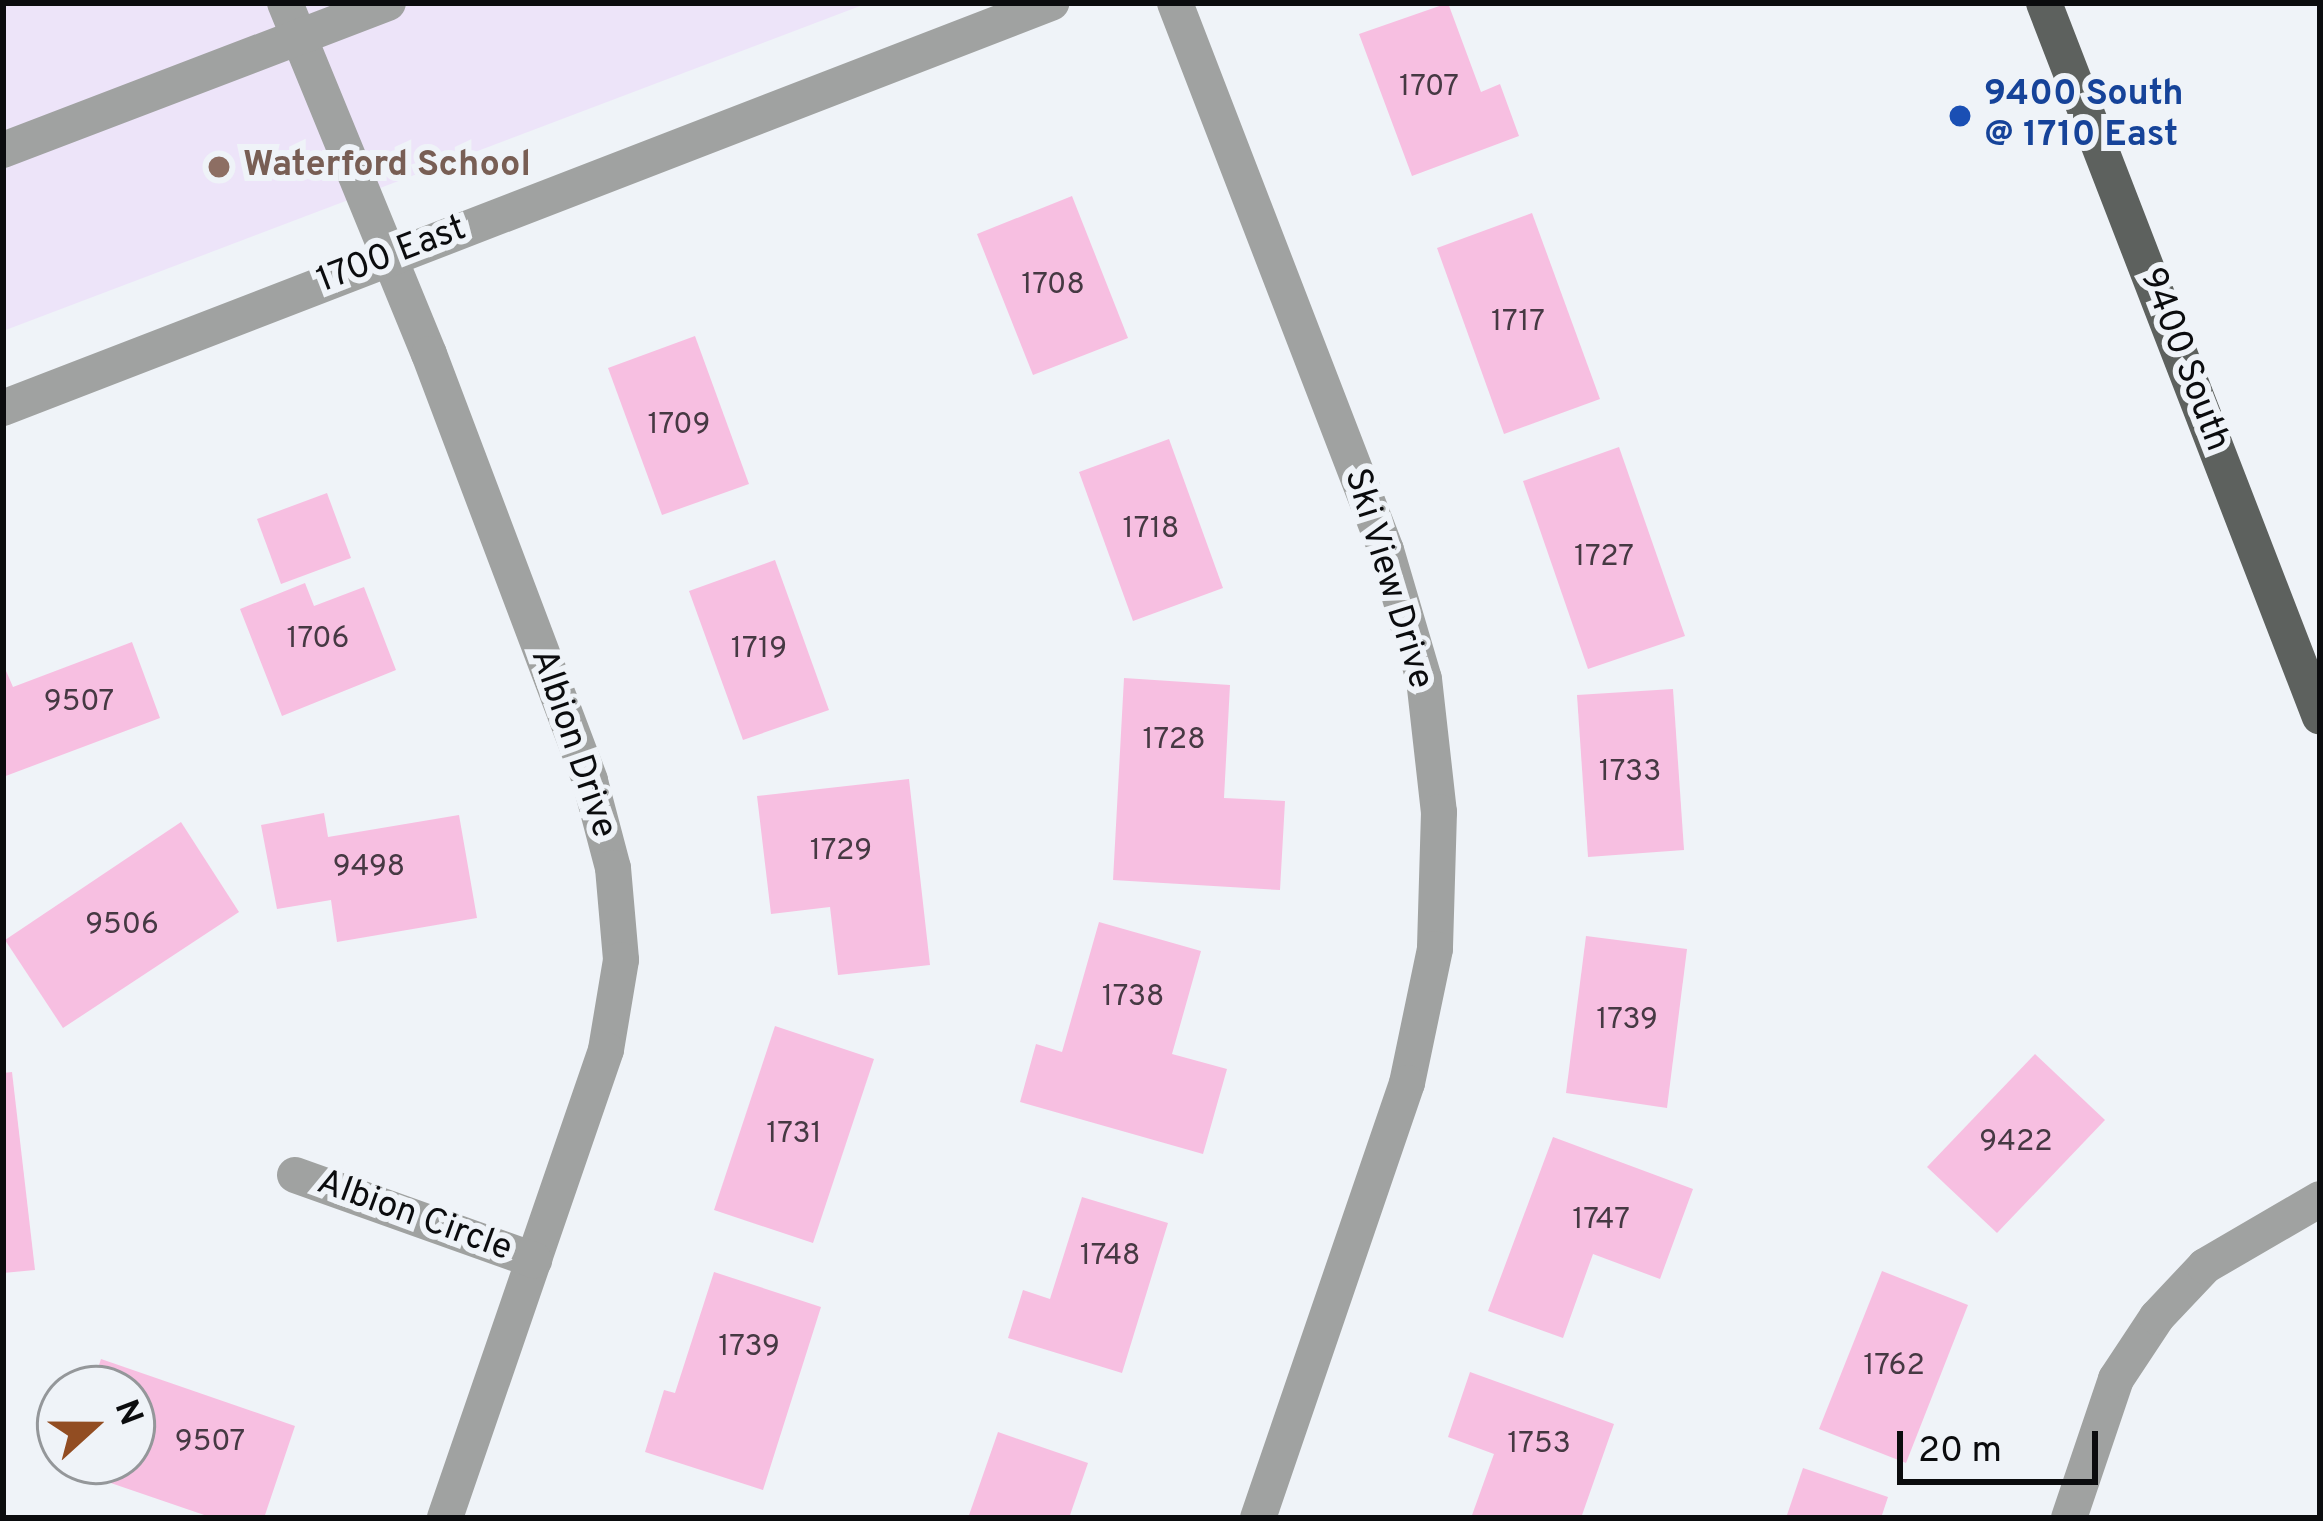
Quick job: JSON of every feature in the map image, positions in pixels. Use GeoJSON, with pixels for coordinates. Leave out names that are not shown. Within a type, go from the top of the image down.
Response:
{"type":"FeatureCollection","features":[{"type":"Feature","properties":{"kind":"main road","name":"9400 South"},"geometry":{"type":"LineString","coordinates":[[2044,3],[2320,716]]}},
{"type":"Feature","properties":{"kind":"street"},"geometry":{"type":"LineString","coordinates":[[3,150],[291,20],[388,3]]}},
{"type":"Feature","properties":{"kind":"street","name":"1700 East"},"geometry":{"type":"LineString","coordinates":[[3,408],[1051,3]]}},
{"type":"Feature","properties":{"kind":"street","name":"Ski View Drive"},"geometry":{"type":"LineString","coordinates":[[1175,3],[1386,550],[1424,679],[1439,812],[1435,950],[1407,1083],[1258,1518]]}},
{"type":"Feature","properties":{"kind":"street","name":"Albion Drive"},"geometry":{"type":"LineString","coordinates":[[291,20],[390,256],[590,781],[613,868],[621,960],[606,1051],[445,1518]]}},
{"type":"Feature","properties":{"kind":"street","name":"Albion Circle"},"geometry":{"type":"LineString","coordinates":[[295,1175],[534,1260]]}},
{"type":"Feature","properties":{"kind":"street"},"geometry":{"type":"LineString","coordinates":[[2069,1518],[2116,1379],[2156,1317],[2205,1266],[2320,1199]]}},
{"type":"Feature","properties":{"kind":"shaded area","name":"Waterford School"},"geometry":{"type":"Polygon","coordinates":[[[3,3],[868,3],[3,331],[3,3]]]}},
{"type":"Feature","properties":{"kind":"building"},"geometry":{"type":"Polygon","coordinates":[[[1448,3],[1481,92],[1500,84],[1519,136],[1412,176],[1359,34],[1448,3]]]}},
{"type":"Feature","properties":{"kind":"building"},"geometry":{"type":"Polygon","coordinates":[[[1072,196],[1128,338],[1033,375],[977,234],[1072,196]]]}},
{"type":"Feature","properties":{"kind":"building"},"geometry":{"type":"Polygon","coordinates":[[[1532,213],[1600,399],[1504,434],[1437,248],[1532,213]]]}},
{"type":"Feature","properties":{"kind":"building"},"geometry":{"type":"Polygon","coordinates":[[[695,336],[749,484],[662,515],[608,368],[695,336]]]}},
{"type":"Feature","properties":{"kind":"building"},"geometry":{"type":"Polygon","coordinates":[[[1169,439],[1223,588],[1133,621],[1079,472],[1169,439]]]}},
{"type":"Feature","properties":{"kind":"building"},"geometry":{"type":"Polygon","coordinates":[[[1619,447],[1685,636],[1588,669],[1523,481],[1619,447]]]}},
{"type":"Feature","properties":{"kind":"building"},"geometry":{"type":"Polygon","coordinates":[[[327,493],[351,558],[281,584],[257,519],[327,493]]]}},
{"type":"Feature","properties":{"kind":"building"},"geometry":{"type":"Polygon","coordinates":[[[775,560],[829,710],[743,740],[689,591],[775,560]]]}},
{"type":"Feature","properties":{"kind":"building"},"geometry":{"type":"Polygon","coordinates":[[[305,583],[314,606],[364,587],[396,670],[282,716],[240,609],[305,583]]]}},
{"type":"Feature","properties":{"kind":"building"},"geometry":{"type":"Polygon","coordinates":[[[132,642],[160,718],[3,777],[3,664],[13,687],[132,642]]]}},
{"type":"Feature","properties":{"kind":"building"},"geometry":{"type":"Polygon","coordinates":[[[1124,678],[1230,685],[1224,798],[1285,801],[1280,890],[1113,880],[1124,678]]]}},
{"type":"Feature","properties":{"kind":"building"},"geometry":{"type":"Polygon","coordinates":[[[1673,689],[1684,850],[1588,857],[1577,695],[1673,689]]]}},
{"type":"Feature","properties":{"kind":"building"},"geometry":{"type":"Polygon","coordinates":[[[909,779],[930,965],[838,975],[830,907],[771,914],[757,796],[909,779]]]}},
{"type":"Feature","properties":{"kind":"building"},"geometry":{"type":"Polygon","coordinates":[[[324,813],[328,837],[459,815],[477,918],[337,942],[331,900],[277,909],[261,825],[324,813]]]}},
{"type":"Feature","properties":{"kind":"building"},"geometry":{"type":"Polygon","coordinates":[[[181,822],[239,912],[63,1028],[5,940],[181,822]]]}},
{"type":"Feature","properties":{"kind":"building"},"geometry":{"type":"Polygon","coordinates":[[[1099,922],[1201,951],[1172,1054],[1227,1069],[1203,1154],[1020,1102],[1036,1044],[1062,1052],[1099,922]]]}},
{"type":"Feature","properties":{"kind":"building"},"geometry":{"type":"Polygon","coordinates":[[[1586,936],[1687,949],[1667,1108],[1566,1093],[1586,936]]]}},
{"type":"Feature","properties":{"kind":"building"},"geometry":{"type":"Polygon","coordinates":[[[775,1026],[874,1059],[813,1243],[714,1210],[775,1026]]]}},
{"type":"Feature","properties":{"kind":"building"},"geometry":{"type":"Polygon","coordinates":[[[2035,1054],[2105,1120],[1997,1233],[1927,1167],[2035,1054]]]}},
{"type":"Feature","properties":{"kind":"building"},"geometry":{"type":"Polygon","coordinates":[[[12,1072],[35,1270],[3,1273],[3,1073],[12,1072]]]}},
{"type":"Feature","properties":{"kind":"building"},"geometry":{"type":"Polygon","coordinates":[[[1553,1137],[1693,1189],[1660,1279],[1593,1254],[1563,1338],[1488,1311],[1553,1137]]]}},
{"type":"Feature","properties":{"kind":"building"},"geometry":{"type":"Polygon","coordinates":[[[1082,1197],[1168,1223],[1122,1373],[1008,1338],[1023,1290],[1050,1299],[1082,1197]]]}},
{"type":"Feature","properties":{"kind":"building"},"geometry":{"type":"Polygon","coordinates":[[[1882,1271],[1968,1305],[1906,1463],[1819,1429],[1882,1271]]]}},
{"type":"Feature","properties":{"kind":"building"},"geometry":{"type":"Polygon","coordinates":[[[714,1272],[821,1307],[763,1490],[645,1452],[664,1390],[675,1393],[714,1272]]]}},
{"type":"Feature","properties":{"kind":"building"},"geometry":{"type":"Polygon","coordinates":[[[1470,1372],[1614,1424],[1581,1518],[1471,1518],[1494,1454],[1448,1437],[1470,1372]]]}},
{"type":"Feature","properties":{"kind":"building"},"geometry":{"type":"Polygon","coordinates":[[[156,1378],[295,1426],[264,1518],[213,1518],[117,1485],[156,1485],[156,1378]]]}},
{"type":"Feature","properties":{"kind":"building"},"geometry":{"type":"Polygon","coordinates":[[[998,1432],[1088,1463],[1069,1518],[968,1518],[998,1432]]]}},
{"type":"Feature","properties":{"kind":"building"},"geometry":{"type":"Polygon","coordinates":[[[1803,1468],[1888,1497],[1881,1518],[1786,1518],[1803,1468]]]}},
{"type":"Feature","properties":{"kind":"place","name":"9400 South @ 1710 East"},"geometry":{"type":"Point","coordinates":[1960,116]}},
{"type":"Feature","properties":{"kind":"place","name":"Waterford School"},"geometry":{"type":"Point","coordinates":[219,167]}}]}
